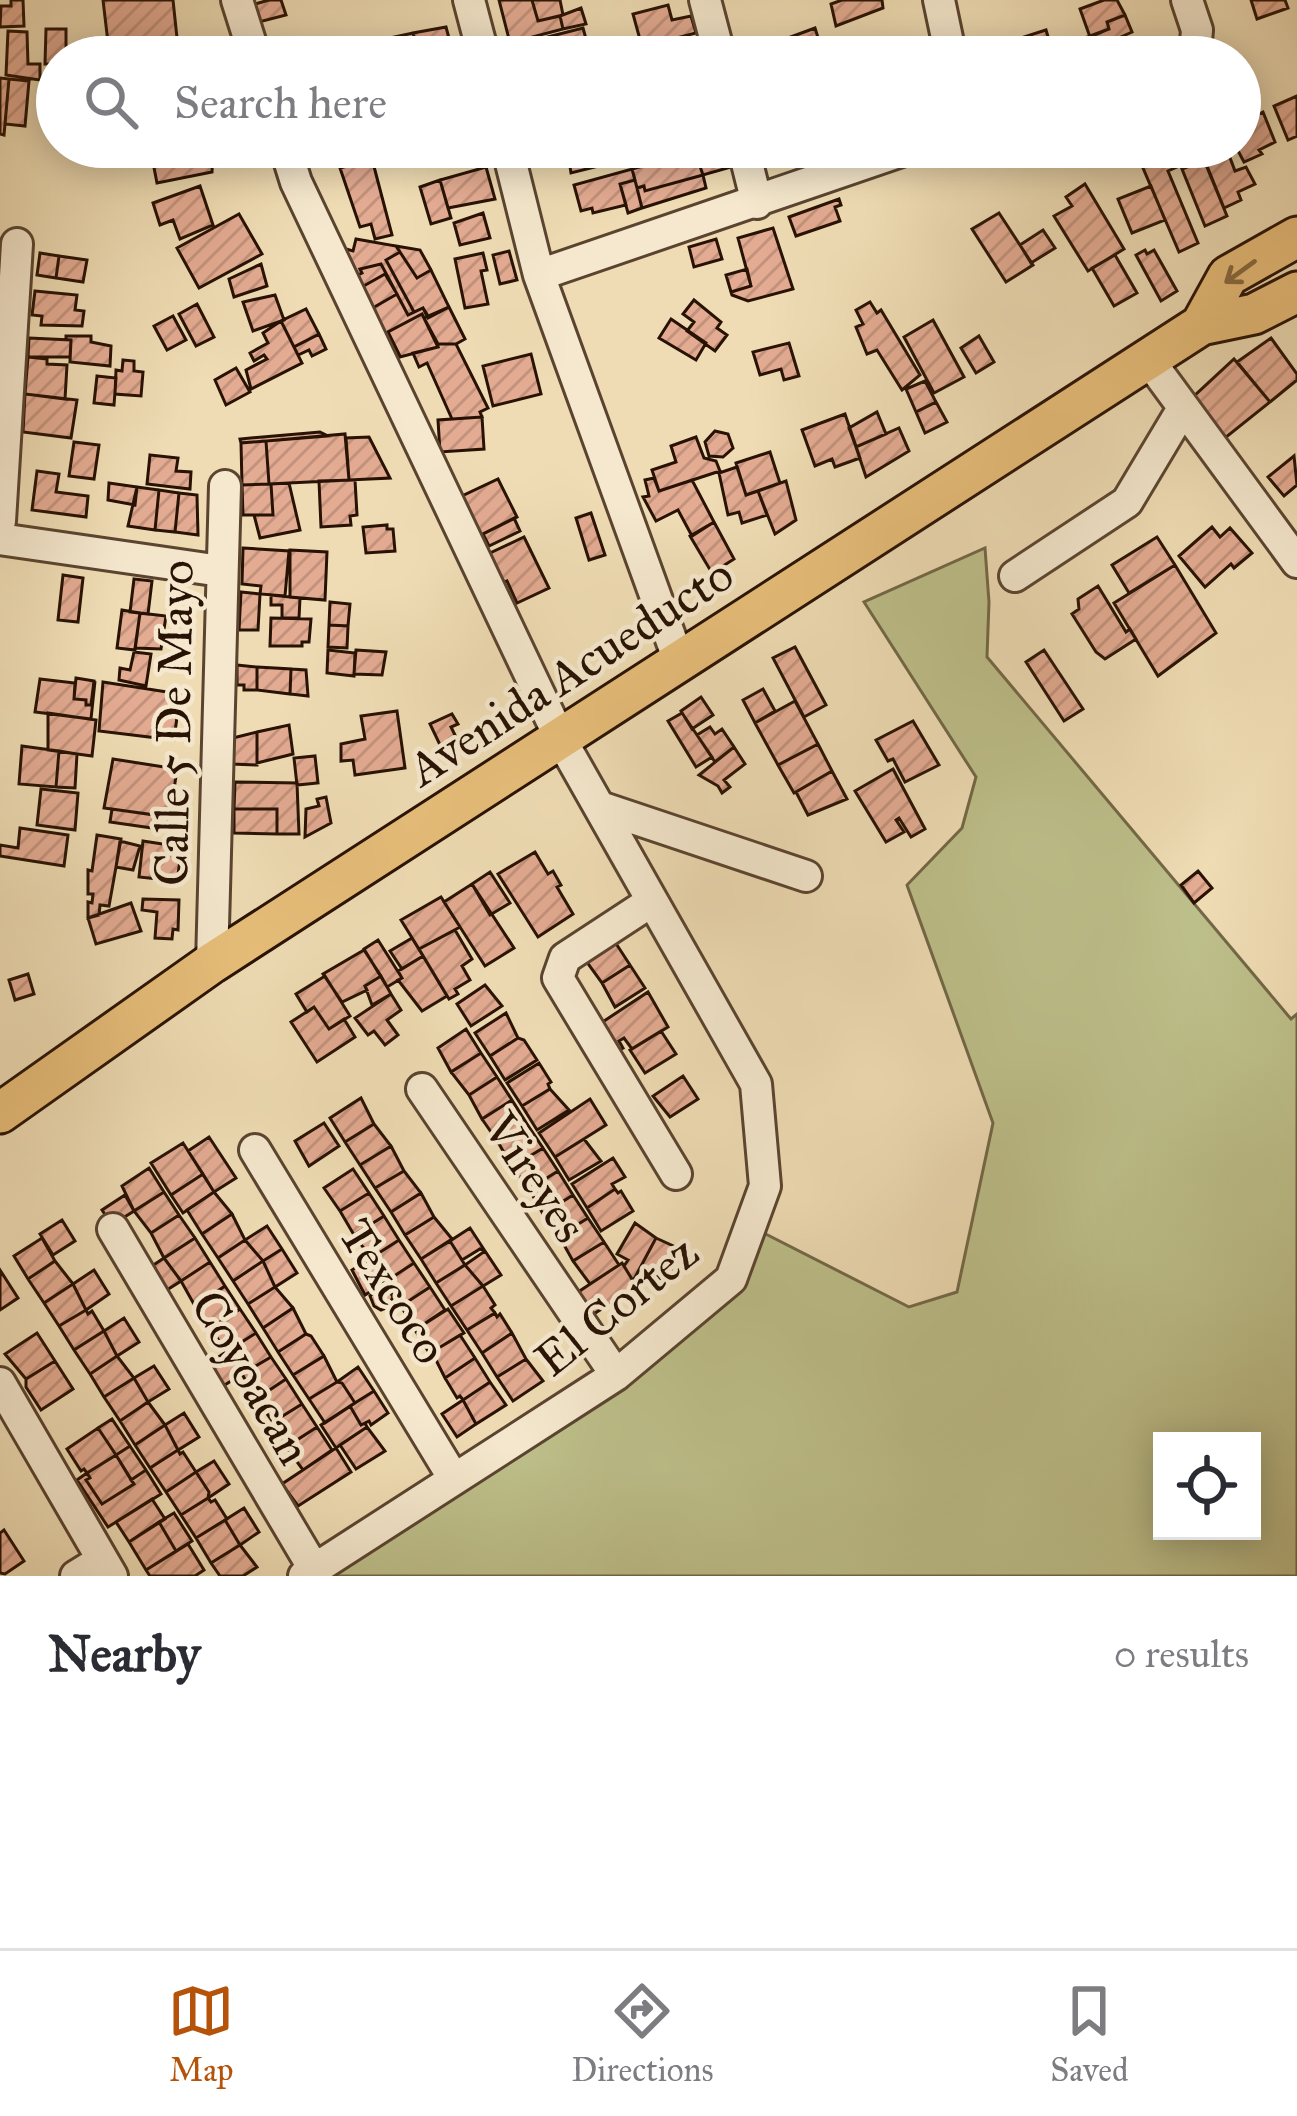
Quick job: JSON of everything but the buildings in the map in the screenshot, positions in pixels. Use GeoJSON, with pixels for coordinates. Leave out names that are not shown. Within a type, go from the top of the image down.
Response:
{"type":"FeatureCollection","features":[{"type":"Feature","properties":{"kind":"main road","name":"Avenida Acueducto"},"geometry":{"type":"LineString","coordinates":[[1201,325],[1228,276],[1297,237]]}},
{"type":"Feature","properties":{"kind":"main road","name":"Avenida Acueducto"},"geometry":{"type":"LineString","coordinates":[[0,1113],[212,963],[1201,325],[1254,314],[1297,292]]}},
{"type":"Feature","properties":{"kind":"street"},"geometry":{"type":"LineString","coordinates":[[236,0],[248,36]]}},
{"type":"Feature","properties":{"kind":"street"},"geometry":{"type":"LineString","coordinates":[[469,0],[478,36]]}},
{"type":"Feature","properties":{"kind":"street"},"geometry":{"type":"LineString","coordinates":[[705,0],[714,36]]}},
{"type":"Feature","properties":{"kind":"street"},"geometry":{"type":"LineString","coordinates":[[939,0],[947,36]]}},
{"type":"Feature","properties":{"kind":"street"},"geometry":{"type":"LineString","coordinates":[[1187,0],[1196,36]]}},
{"type":"Feature","properties":{"kind":"street","name":"El Cortez"},"geometry":{"type":"LineString","coordinates":[[292,168],[560,738],[756,1084],[766,1186],[731,1279],[616,1375],[310,1574]]}},
{"type":"Feature","properties":{"kind":"street"},"geometry":{"type":"LineString","coordinates":[[512,168],[539,274],[679,662]]}},
{"type":"Feature","properties":{"kind":"street"},"geometry":{"type":"LineString","coordinates":[[748,168],[757,203]]}},
{"type":"Feature","properties":{"kind":"street"},"geometry":{"type":"LineString","coordinates":[[539,274],[854,168]]}},
{"type":"Feature","properties":{"kind":"street"},"geometry":{"type":"LineString","coordinates":[[0,521],[17,244]]}},
{"type":"Feature","properties":{"kind":"street"},"geometry":{"type":"LineString","coordinates":[[1148,359],[1297,562]]}},
{"type":"Feature","properties":{"kind":"street"},"geometry":{"type":"LineString","coordinates":[[1015,577],[1127,502],[1182,410]]}},
{"type":"Feature","properties":{"kind":"street","name":"Calle 5 De Mayo"},"geometry":{"type":"LineString","coordinates":[[212,963],[225,486]]}},
{"type":"Feature","properties":{"kind":"street"},"geometry":{"type":"LineString","coordinates":[[0,539],[221,571]]}},
{"type":"Feature","properties":{"kind":"street"},"geometry":{"type":"LineString","coordinates":[[601,807],[806,876]]}},
{"type":"Feature","properties":{"kind":"street"},"geometry":{"type":"LineString","coordinates":[[652,901],[565,958],[558,978],[676,1174]]}},
{"type":"Feature","properties":{"kind":"street","name":"Vireyes"},"geometry":{"type":"LineString","coordinates":[[422,1089],[616,1375]]}},
{"type":"Feature","properties":{"kind":"street","name":"Texcoco"},"geometry":{"type":"LineString","coordinates":[[255,1150],[454,1479]]}},
{"type":"Feature","properties":{"kind":"street","name":"Coyoacan"},"geometry":{"type":"LineString","coordinates":[[113,1229],[310,1574]]}},
{"type":"Feature","properties":{"kind":"street"},"geometry":{"type":"LineString","coordinates":[[4,1402],[97,1571]]}},
{"type":"Feature","properties":{"kind":"green space"},"geometry":{"type":"Polygon","coordinates":[[[985,548],[987,657],[1291,1019],[1297,1014],[1297,1576],[304,1576],[731,1279],[750,1226],[909,1307],[957,1292],[993,1123],[907,885],[962,828],[976,777],[864,602],[985,548]]]}}]}
